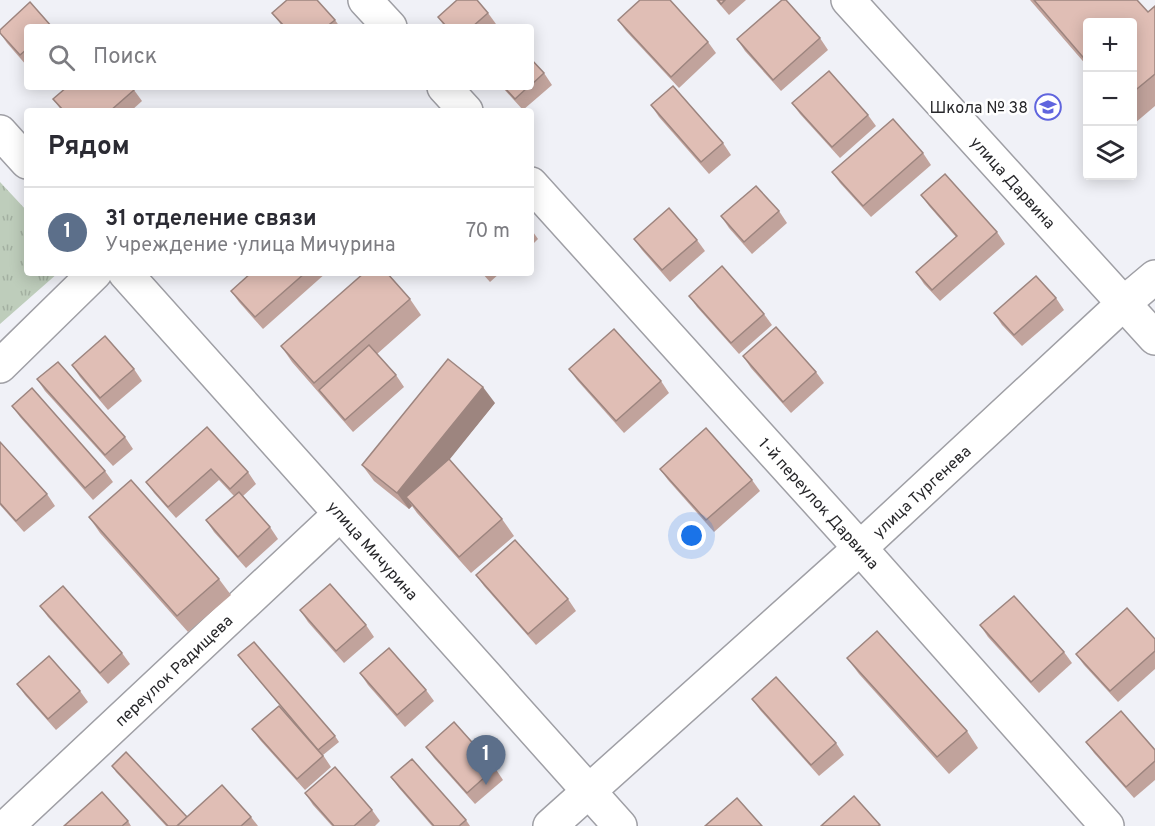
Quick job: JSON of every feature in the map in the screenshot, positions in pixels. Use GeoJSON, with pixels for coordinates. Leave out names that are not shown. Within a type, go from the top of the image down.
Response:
{"type":"FeatureCollection","features":[{"type":"Feature","properties":{"kind":"street"},"geometry":{"type":"LineString","coordinates":[[365,0],[387,24]]}},
{"type":"Feature","properties":{"kind":"street","name":"улица Дарвина"},"geometry":{"type":"LineString","coordinates":[[848,0],[1155,338]]}},
{"type":"Feature","properties":{"kind":"street"},"geometry":{"type":"LineString","coordinates":[[447,90],[462,108]]}},
{"type":"Feature","properties":{"kind":"street"},"geometry":{"type":"LineString","coordinates":[[0,132],[24,159]]}},
{"type":"Feature","properties":{"kind":"street","name":"1-й переулок Дарвина"},"geometry":{"type":"LineString","coordinates":[[534,187],[1107,826]]}},
{"type":"Feature","properties":{"kind":"street"},"geometry":{"type":"LineString","coordinates":[[0,366],[93,276]]}},
{"type":"Feature","properties":{"kind":"street","name":"улица Мичурина"},"geometry":{"type":"LineString","coordinates":[[128,276],[620,826]]}},
{"type":"Feature","properties":{"kind":"street","name":"улица Тургенева"},"geometry":{"type":"LineString","coordinates":[[550,826],[860,548],[1124,303],[1155,277]]}},
{"type":"Feature","properties":{"kind":"street","name":"переулок Радищева"},"geometry":{"type":"LineString","coordinates":[[7,826],[340,514]]}},
{"type":"Feature","properties":{"kind":"green space"},"geometry":{"type":"Polygon","coordinates":[[[0,182],[24,208],[24,276],[55,276],[0,324],[0,182]]]}},
{"type":"Feature","properties":{"kind":"building"},"geometry":{"type":"Polygon","coordinates":[[[287,0],[317,0],[335,20],[330,24],[282,24],[272,13],[287,0]]]}},
{"type":"Feature","properties":{"kind":"building"},"geometry":{"type":"Polygon","coordinates":[[[457,0],[477,0],[488,13],[475,24],[444,24],[438,17],[457,0]]]}},
{"type":"Feature","properties":{"kind":"building"},"geometry":{"type":"Polygon","coordinates":[[[640,0],[670,0],[708,42],[671,77],[618,20],[640,0]]]}},
{"type":"Feature","properties":{"kind":"building"},"geometry":{"type":"Polygon","coordinates":[[[782,0],[786,0],[820,38],[773,80],[737,39],[782,0]]]}},
{"type":"Feature","properties":{"kind":"building"},"geometry":{"type":"Polygon","coordinates":[[[1034,0],[1137,0],[1148,12],[1155,6],[1155,74],[1137,89],[1137,18],[1083,18],[1083,57],[1034,0]]]}},
{"type":"Feature","properties":{"kind":"building"},"geometry":{"type":"Polygon","coordinates":[[[30,2],[49,24],[24,24],[24,52],[20,55],[0,33],[0,30],[30,2]]]}},
{"type":"Feature","properties":{"kind":"building"},"geometry":{"type":"Polygon","coordinates":[[[534,62],[544,73],[534,82],[534,62]]]}},
{"type":"Feature","properties":{"kind":"building"},"geometry":{"type":"Polygon","coordinates":[[[829,71],[868,115],[832,147],[792,103],[829,71]]]}},
{"type":"Feature","properties":{"kind":"building"},"geometry":{"type":"Polygon","coordinates":[[[673,86],[723,143],[701,162],[651,105],[673,86]]]}},
{"type":"Feature","properties":{"kind":"building"},"geometry":{"type":"Polygon","coordinates":[[[64,90],[134,90],[113,108],[61,108],[53,99],[64,90]]]}},
{"type":"Feature","properties":{"kind":"building"},"geometry":{"type":"Polygon","coordinates":[[[507,90],[525,90],[515,99],[507,90]]]}},
{"type":"Feature","properties":{"kind":"building"},"geometry":{"type":"Polygon","coordinates":[[[893,119],[923,153],[863,206],[832,172],[893,119]]]}},
{"type":"Feature","properties":{"kind":"building"},"geometry":{"type":"Polygon","coordinates":[[[945,174],[997,232],[932,290],[916,272],[957,236],[921,195],[945,174]]]}},
{"type":"Feature","properties":{"kind":"building"},"geometry":{"type":"Polygon","coordinates":[[[756,186],[779,211],[744,242],[721,216],[756,186]]]}},
{"type":"Feature","properties":{"kind":"building"},"geometry":{"type":"Polygon","coordinates":[[[669,208],[697,240],[662,270],[634,239],[669,208]]]}},
{"type":"Feature","properties":{"kind":"building"},"geometry":{"type":"Polygon","coordinates":[[[722,266],[764,314],[731,343],[689,296],[722,266]]]}},
{"type":"Feature","properties":{"kind":"building"},"geometry":{"type":"Polygon","coordinates":[[[248,276],[302,276],[255,317],[231,291],[248,276]]]}},
{"type":"Feature","properties":{"kind":"building"},"geometry":{"type":"Polygon","coordinates":[[[361,276],[390,276],[410,299],[314,383],[281,346],[361,276]]]}},
{"type":"Feature","properties":{"kind":"building"},"geometry":{"type":"Polygon","coordinates":[[[1036,276],[1056,298],[1014,335],[994,313],[1036,276]]]}},
{"type":"Feature","properties":{"kind":"building"},"geometry":{"type":"Polygon","coordinates":[[[776,327],[816,372],[783,402],[743,356],[776,327]]]}},
{"type":"Feature","properties":{"kind":"building"},"geometry":{"type":"Polygon","coordinates":[[[614,329],[661,381],[616,421],[569,369],[614,329]]]}},
{"type":"Feature","properties":{"kind":"building"},"geometry":{"type":"Polygon","coordinates":[[[105,336],[134,369],[100,398],[72,365],[105,336]]]}},
{"type":"Feature","properties":{"kind":"building"},"geometry":{"type":"Polygon","coordinates":[[[369,345],[396,375],[345,420],[319,390],[369,345]]]}},
{"type":"Feature","properties":{"kind":"building"},"geometry":{"type":"Polygon","coordinates":[[[448,359],[483,387],[397,493],[362,465],[448,359]]]}},
{"type":"Feature","properties":{"kind":"building"},"geometry":{"type":"Polygon","coordinates":[[[58,362],[125,437],[105,455],[37,379],[58,362]]]}},
{"type":"Feature","properties":{"kind":"building"},"geometry":{"type":"Polygon","coordinates":[[[32,388],[105,471],[85,488],[12,406],[32,388]]]}},
{"type":"Feature","properties":{"kind":"building"},"geometry":{"type":"Polygon","coordinates":[[[207,427],[248,472],[230,489],[211,469],[168,507],[146,482],[207,427]]]}},
{"type":"Feature","properties":{"kind":"building"},"geometry":{"type":"Polygon","coordinates":[[[706,428],[752,480],[706,520],[660,469],[706,428]]]}},
{"type":"Feature","properties":{"kind":"building"},"geometry":{"type":"Polygon","coordinates":[[[0,442],[47,494],[16,521],[0,503],[0,442]]]}},
{"type":"Feature","properties":{"kind":"building"},"geometry":{"type":"Polygon","coordinates":[[[449,459],[502,519],[459,557],[406,497],[449,459]]]}},
{"type":"Feature","properties":{"kind":"building"},"geometry":{"type":"Polygon","coordinates":[[[131,480],[219,579],[177,616],[89,517],[131,480]]]}},
{"type":"Feature","properties":{"kind":"building"},"geometry":{"type":"Polygon","coordinates":[[[239,492],[270,527],[238,557],[206,520],[239,492]]]}},
{"type":"Feature","properties":{"kind":"building"},"geometry":{"type":"Polygon","coordinates":[[[515,540],[568,599],[528,634],[476,575],[515,540]]]}},
{"type":"Feature","properties":{"kind":"building"},"geometry":{"type":"Polygon","coordinates":[[[330,584],[366,625],[336,651],[300,610],[330,584]]]}},
{"type":"Feature","properties":{"kind":"building"},"geometry":{"type":"Polygon","coordinates":[[[63,586],[122,653],[100,673],[40,606],[63,586]]]}},
{"type":"Feature","properties":{"kind":"building"},"geometry":{"type":"Polygon","coordinates":[[[1014,596],[1064,652],[1031,682],[980,625],[1014,596]]]}},
{"type":"Feature","properties":{"kind":"building"},"geometry":{"type":"Polygon","coordinates":[[[1127,608],[1155,639],[1155,651],[1110,691],[1076,654],[1127,608]]]}},
{"type":"Feature","properties":{"kind":"building"},"geometry":{"type":"Polygon","coordinates":[[[877,631],[967,731],[937,757],[847,658],[877,631]]]}},
{"type":"Feature","properties":{"kind":"building"},"geometry":{"type":"Polygon","coordinates":[[[254,642],[335,736],[318,750],[238,655],[254,642]]]}},
{"type":"Feature","properties":{"kind":"building"},"geometry":{"type":"Polygon","coordinates":[[[389,648],[426,690],[397,715],[360,673],[389,648]]]}},
{"type":"Feature","properties":{"kind":"building"},"geometry":{"type":"Polygon","coordinates":[[[49,656],[80,691],[48,719],[17,684],[49,656]]]}},
{"type":"Feature","properties":{"kind":"building"},"geometry":{"type":"Polygon","coordinates":[[[776,677],[836,743],[811,765],[752,699],[776,677]]]}},
{"type":"Feature","properties":{"kind":"building"},"geometry":{"type":"Polygon","coordinates":[[[279,706],[323,756],[297,779],[252,729],[279,706]]]}},
{"type":"Feature","properties":{"kind":"building"},"geometry":{"type":"Polygon","coordinates":[[[1121,711],[1155,750],[1155,761],[1126,787],[1086,742],[1121,711]]]}},
{"type":"Feature","properties":{"kind":"building"},"geometry":{"type":"Polygon","coordinates":[[[454,722],[495,768],[467,793],[426,747],[454,722]]]}},
{"type":"Feature","properties":{"kind":"building"},"geometry":{"type":"Polygon","coordinates":[[[126,752],[187,817],[177,826],[168,826],[112,766],[126,752]]]}},
{"type":"Feature","properties":{"kind":"building"},"geometry":{"type":"Polygon","coordinates":[[[412,759],[466,820],[459,826],[434,826],[391,777],[412,759]]]}},
{"type":"Feature","properties":{"kind":"building"},"geometry":{"type":"Polygon","coordinates":[[[335,767],[372,810],[354,826],[334,826],[305,793],[335,767]]]}},
{"type":"Feature","properties":{"kind":"building"},"geometry":{"type":"Polygon","coordinates":[[[222,785],[251,817],[241,826],[177,826],[222,785]]]}},
{"type":"Feature","properties":{"kind":"building"},"geometry":{"type":"Polygon","coordinates":[[[102,792],[128,821],[122,826],[64,826],[102,792]]]}},
{"type":"Feature","properties":{"kind":"building"},"geometry":{"type":"Polygon","coordinates":[[[854,796],[880,825],[821,826],[854,796]]]}},
{"type":"Feature","properties":{"kind":"building"},"geometry":{"type":"Polygon","coordinates":[[[737,798],[762,826],[705,826],[737,798]]]}},
{"type":"Feature","properties":{"kind":"place","name":"Школа № 38"},"geometry":{"type":"Point","coordinates":[1048,107]}},
{"type":"Feature","properties":{"kind":"place","name":"31 отделение связи"},"geometry":{"type":"Point","coordinates":[486,785]}}]}
